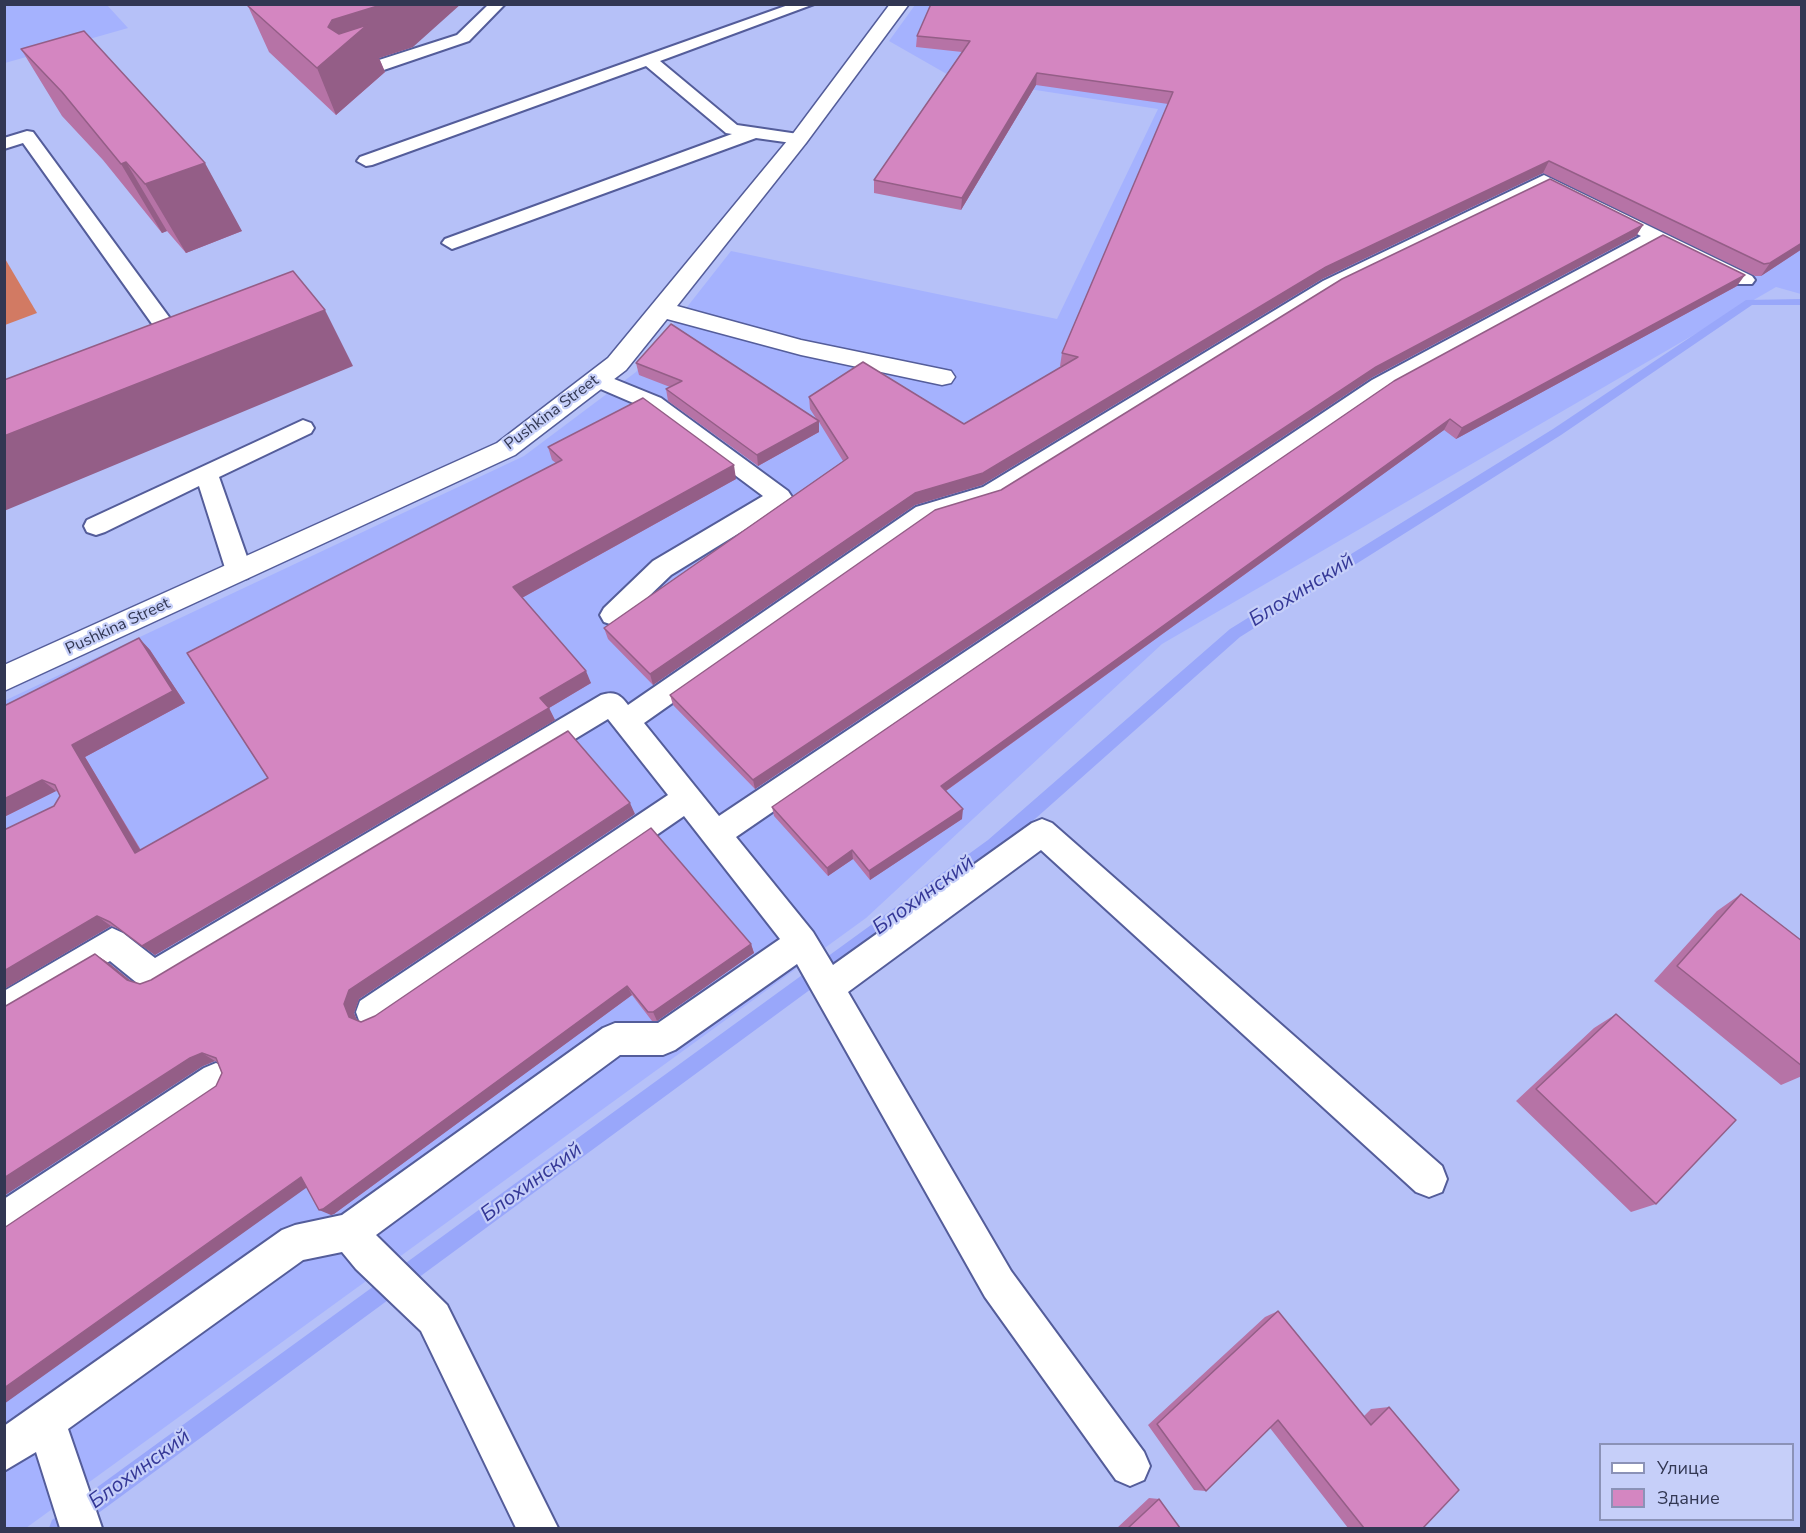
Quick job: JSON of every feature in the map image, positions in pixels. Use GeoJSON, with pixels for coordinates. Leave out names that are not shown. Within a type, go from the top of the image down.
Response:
{"type":"FeatureCollection","features":[{"type":"Feature","properties":{"kind":"street","name":"Pushkina Street"},"geometry":{"type":"LineString","coordinates":[[4,679],[506,449],[617,364],[799,139],[900,4]]}},
{"type":"Feature","properties":{"kind":"street"},"geometry":{"type":"LineString","coordinates":[[661,309],[733,332],[813,352],[942,377]]}},
{"type":"Feature","properties":{"kind":"lane"},"geometry":{"type":"LineString","coordinates":[[357,73],[463,38],[498,4]]}},
{"type":"Feature","properties":{"kind":"lane"},"geometry":{"type":"LineString","coordinates":[[366,161],[807,4]]}},
{"type":"Feature","properties":{"kind":"lane"},"geometry":{"type":"LineString","coordinates":[[648,60],[732,129],[799,139]]}},
{"type":"Feature","properties":{"kind":"lane"},"geometry":{"type":"LineString","coordinates":[[452,243],[755,132]]}},
{"type":"Feature","properties":{"kind":"lane"},"geometry":{"type":"LineString","coordinates":[[4,144],[27,136],[173,337],[141,351]]}},
{"type":"Feature","properties":{"kind":"lane"},"geometry":{"type":"LineString","coordinates":[[626,721],[925,513],[991,492],[1330,285],[1544,181],[1745,280]]}},
{"type":"Feature","properties":{"kind":"lane"},"geometry":{"type":"LineString","coordinates":[[716,834],[1380,385],[1654,237]]}},
{"type":"Feature","properties":{"kind":"lane"},"geometry":{"type":"LineString","coordinates":[[597,379],[653,403],[780,497],[662,568],[613,615]]}},
{"type":"Feature","properties":{"kind":"lane"},"geometry":{"type":"LineString","coordinates":[[96,526],[303,428]]}},
{"type":"Feature","properties":{"kind":"lane"},"geometry":{"type":"LineString","coordinates":[[206,473],[239,571]]}},
{"type":"Feature","properties":{"kind":"lane"},"geometry":{"type":"LineString","coordinates":[[4,1009],[112,943],[153,976],[611,703],[804,946],[837,999],[998,1284],[1130,1466]]}},
{"type":"Feature","properties":{"kind":"lane"},"geometry":{"type":"LineString","coordinates":[[372,1012],[687,798]]}},
{"type":"Feature","properties":{"kind":"lane"},"geometry":{"type":"LineString","coordinates":[[837,999],[1042,832],[1429,1179]]}},
{"type":"Feature","properties":{"kind":"lane"},"geometry":{"type":"LineString","coordinates":[[4,1451],[295,1243],[359,1244],[615,1039],[663,1039],[804,946]]}},
{"type":"Feature","properties":{"kind":"lane"},"geometry":{"type":"LineString","coordinates":[[4,1221],[216,1080]]}},
{"type":"Feature","properties":{"kind":"lane"},"geometry":{"type":"LineString","coordinates":[[359,1244],[434,1318],[537,1528]]}},
{"type":"Feature","properties":{"kind":"lane"},"geometry":{"type":"LineString","coordinates":[[46,1422],[81,1528]]}},
{"type":"Feature","properties":{"kind":"shaded area"},"geometry":{"type":"Polygon","coordinates":[[[5,5],[107,5],[128,28],[5,63],[5,5]]]}},
{"type":"Feature","properties":{"kind":"shaded area"},"geometry":{"type":"Polygon","coordinates":[[[915,5],[1404,5],[1801,176],[1801,294],[1776,287],[1162,644],[866,918],[26,1528],[4,1528],[4,701],[524,456],[636,372],[731,251],[1057,319],[1158,109],[952,77],[889,41],[915,5]]]}},
{"type":"Feature","properties":{"kind":"shaded area"},"geometry":{"type":"Polygon","coordinates":[[[4,257],[37,313],[5,325],[4,325],[4,257]]]}},
{"type":"Feature","properties":{"kind":"building"},"geometry":{"type":"Polygon","coordinates":[[[251,4],[384,4],[332,20],[328,27],[339,34],[367,25],[317,68],[248,6],[251,4]]]}},
{"type":"Feature","properties":{"kind":"building"},"geometry":{"type":"Polygon","coordinates":[[[931,4],[1802,4],[1802,243],[1770,263],[1764,264],[1549,161],[1326,267],[983,473],[915,493],[650,674],[604,628],[848,458],[809,397],[863,362],[964,424],[1078,357],[1062,353],[1173,92],[1037,73],[962,198],[874,180],[970,41],[917,36],[931,4]]]}},
{"type":"Feature","properties":{"kind":"building"},"geometry":{"type":"Polygon","coordinates":[[[84,31],[205,163],[145,184],[126,162],[121,164],[62,92],[21,49],[84,31]]]}},
{"type":"Feature","properties":{"kind":"building"},"geometry":{"type":"Polygon","coordinates":[[[1550,179],[1643,225],[1376,367],[753,780],[670,695],[935,510],[1001,490],[1342,279],[1550,179]]]}},
{"type":"Feature","properties":{"kind":"building"},"geometry":{"type":"Polygon","coordinates":[[[1663,235],[1745,275],[1462,428],[1450,419],[941,786],[963,809],[869,871],[852,850],[827,868],[772,807],[1394,381],[1663,235]]]}},
{"type":"Feature","properties":{"kind":"building"},"geometry":{"type":"Polygon","coordinates":[[[293,271],[325,310],[4,436],[4,380],[293,271]]]}},
{"type":"Feature","properties":{"kind":"building"},"geometry":{"type":"Polygon","coordinates":[[[671,324],[819,421],[757,455],[666,389],[682,381],[636,363],[671,324]]]}},
{"type":"Feature","properties":{"kind":"building"},"geometry":{"type":"Polygon","coordinates":[[[643,398],[734,465],[513,587],[586,671],[540,698],[549,708],[142,946],[110,922],[97,916],[4,971],[4,830],[54,806],[60,796],[55,785],[42,780],[4,799],[4,706],[139,638],[173,691],[72,745],[135,853],[268,778],[187,653],[562,460],[548,447],[643,398]]]}},
{"type":"Feature","properties":{"kind":"building"},"geometry":{"type":"Polygon","coordinates":[[[568,731],[630,803],[349,990],[344,1004],[349,1017],[361,1022],[375,1016],[651,828],[751,944],[653,1012],[648,1012],[627,986],[323,1209],[319,1210],[301,1177],[4,1388],[4,1228],[216,1086],[222,1073],[216,1058],[202,1053],[190,1058],[4,1178],[4,1007],[95,954],[127,980],[140,984],[151,980],[568,731]]]}},
{"type":"Feature","properties":{"kind":"building"},"geometry":{"type":"Polygon","coordinates":[[[1741,894],[1802,941],[1802,1066],[1677,966],[1741,894]]]}},
{"type":"Feature","properties":{"kind":"building"},"geometry":{"type":"Polygon","coordinates":[[[1616,1014],[1736,1120],[1656,1204],[1536,1089],[1616,1014]]]}},
{"type":"Feature","properties":{"kind":"building"},"geometry":{"type":"Polygon","coordinates":[[[1278,1311],[1371,1425],[1389,1407],[1459,1490],[1423,1528],[1364,1528],[1278,1420],[1206,1491],[1157,1424],[1278,1311]]]}},
{"type":"Feature","properties":{"kind":"building"},"geometry":{"type":"Polygon","coordinates":[[[1159,1499],[1180,1528],[1128,1528],[1159,1499]]]}},
{"type":"Feature","properties":{"kind":"waterway","name":"Блохинский"},"geometry":{"type":"LineString","coordinates":[[60,1528],[994,845],[1235,633],[1557,432],[1750,302],[1802,302]]}}]}
